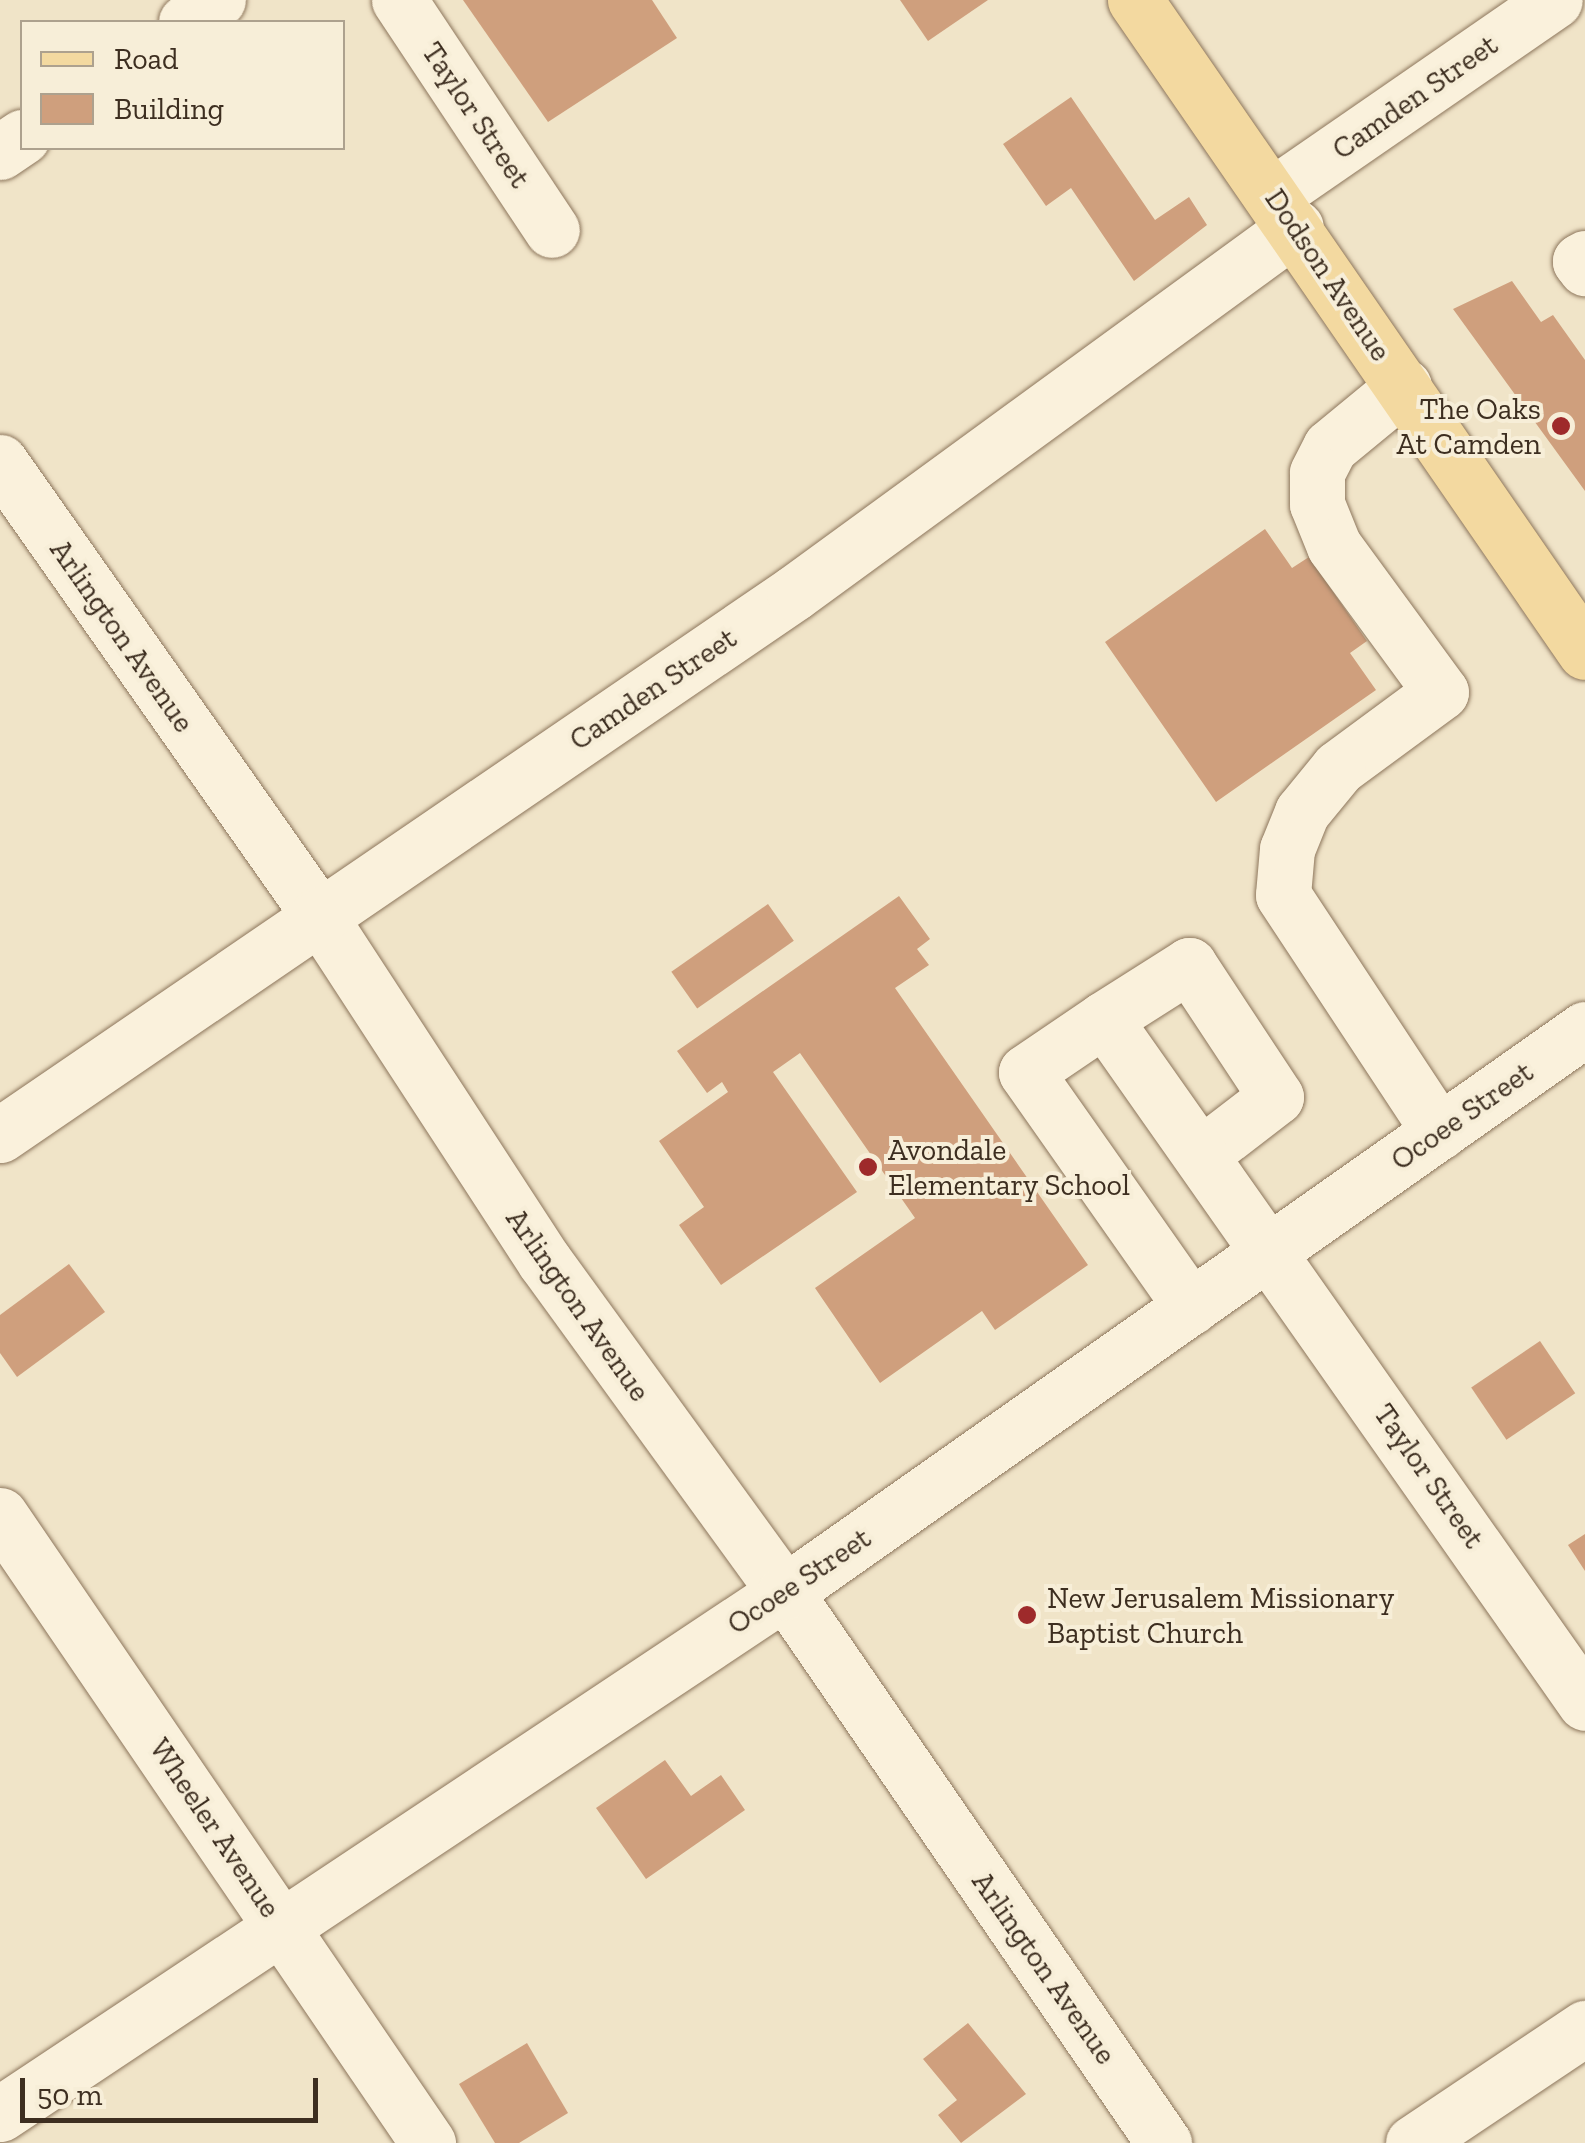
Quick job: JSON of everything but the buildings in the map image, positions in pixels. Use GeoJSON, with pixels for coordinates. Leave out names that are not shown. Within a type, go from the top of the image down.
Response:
{"type":"FeatureCollection","features":[{"type":"Feature","properties":{"kind":"main road","name":"Dodson Avenue"},"geometry":{"type":"LineString","coordinates":[[1135,0],[1404,386],[1578,625]]}},
{"type":"Feature","properties":{"kind":"street"},"geometry":{"type":"LineString","coordinates":[[189,20],[218,0]]}},
{"type":"Feature","properties":{"kind":"street","name":"Taylor Street"},"geometry":{"type":"LineString","coordinates":[[400,0],[552,230]]}},
{"type":"Feature","properties":{"kind":"street","name":"Camden Street"},"geometry":{"type":"LineString","coordinates":[[0,1135],[318,914],[794,593],[1555,0]]}},
{"type":"Feature","properties":{"kind":"street"},"geometry":{"type":"LineString","coordinates":[[1585,258],[1580,261],[1585,268]]}},
{"type":"Feature","properties":{"kind":"street"},"geometry":{"type":"LineString","coordinates":[[1404,386],[1330,447],[1316,474],[1317,504],[1334,546],[1441,692],[1338,768],[1302,812],[1287,849],[1283,895],[1439,1132]]}},
{"type":"Feature","properties":{"kind":"street","name":"Arlington Avenue"},"geometry":{"type":"LineString","coordinates":[[0,462],[318,914],[545,1262],[785,1592],[1164,2143]]}},
{"type":"Feature","properties":{"kind":"street"},"geometry":{"type":"LineString","coordinates":[[1191,1307],[1026,1072],[1189,965],[1276,1097],[1203,1154]]}},
{"type":"Feature","properties":{"kind":"street","name":"Taylor Street"},"geometry":{"type":"LineString","coordinates":[[1104,1019],[1273,1250],[1585,1703]]}},
{"type":"Feature","properties":{"kind":"street","name":"Ocoee Street"},"geometry":{"type":"LineString","coordinates":[[0,2114],[785,1592],[1585,1030]]}},
{"type":"Feature","properties":{"kind":"street","name":"Wheeler Avenue"},"geometry":{"type":"LineString","coordinates":[[0,1515],[428,2143]]}},
{"type":"Feature","properties":{"kind":"street"},"geometry":{"type":"LineString","coordinates":[[1414,2143],[1585,2028]]}},
{"type":"Feature","properties":{"kind":"place","name":"The Oaks At Camden"},"geometry":{"type":"Point","coordinates":[1561,426]}},
{"type":"Feature","properties":{"kind":"place","name":"Avondale Elementary School"},"geometry":{"type":"Point","coordinates":[868,1167]}},
{"type":"Feature","properties":{"kind":"place","name":"New Jerusalem Missionary Baptist Church"},"geometry":{"type":"Point","coordinates":[1027,1615]}}]}
